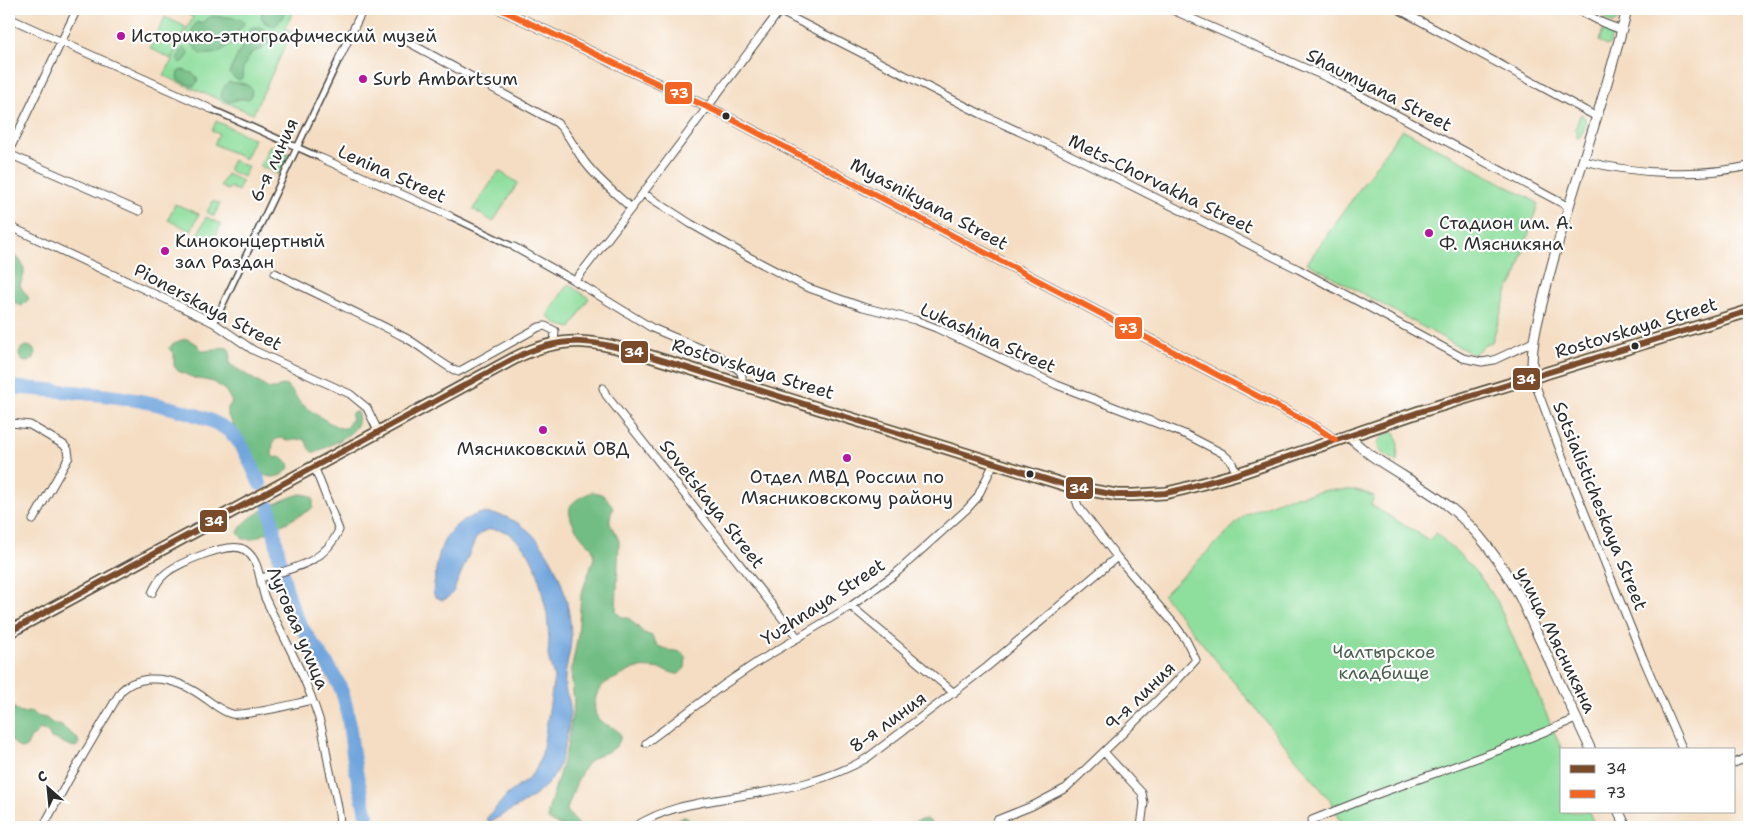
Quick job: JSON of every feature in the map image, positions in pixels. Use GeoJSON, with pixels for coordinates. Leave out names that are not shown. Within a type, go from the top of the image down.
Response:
{"type":"FeatureCollection","features":[{"type":"Feature","properties":{"kind":"main road","name":"Rostovskaya Street"},"geometry":{"type":"LineString","coordinates":[[9,632],[530,350],[554,343],[585,342],[619,348],[742,384],[1072,487],[1117,495],[1150,495],[1183,489],[1237,474],[1419,412],[1749,311]]}},
{"type":"Feature","properties":{"kind":"street"},"geometry":{"type":"LineString","coordinates":[[77,9],[9,153],[139,211]]}},
{"type":"Feature","properties":{"kind":"street","name":"6-я линия"},"geometry":{"type":"LineString","coordinates":[[214,324],[363,9]]}},
{"type":"Feature","properties":{"kind":"street","name":"Myasnikyana Street"},"geometry":{"type":"LineString","coordinates":[[500,9],[708,107],[1316,427],[1336,440]]}},
{"type":"Feature","properties":{"kind":"street","name":"Shaumyana Street"},"geometry":{"type":"LineString","coordinates":[[1170,9],[1328,78],[1569,206]]}},
{"type":"Feature","properties":{"kind":"street"},"geometry":{"type":"LineString","coordinates":[[1398,9],[1597,117]]}},
{"type":"Feature","properties":{"kind":"street"},"geometry":{"type":"LineString","coordinates":[[1576,9],[1603,23],[1622,30]]}},
{"type":"Feature","properties":{"kind":"street","name":"Sotsialisticheskaya Street"},"geometry":{"type":"LineString","coordinates":[[1627,9],[1597,117],[1550,271],[1533,342],[1531,366],[1533,378],[1580,503],[1682,748]]}},
{"type":"Feature","properties":{"kind":"street"},"geometry":{"type":"LineString","coordinates":[[575,281],[708,107],[779,10]]}},
{"type":"Feature","properties":{"kind":"street","name":"Mets-Chorvakha Street"},"geometry":{"type":"LineString","coordinates":[[779,10],[981,114],[1068,154],[1298,269],[1463,358],[1482,362],[1494,360],[1533,342]]}},
{"type":"Feature","properties":{"kind":"street","name":"Lenina Street"},"geometry":{"type":"LineString","coordinates":[[9,18],[450,216],[514,247],[575,281],[652,328],[719,356],[740,371],[742,384]]}},
{"type":"Feature","properties":{"kind":"street"},"geometry":{"type":"LineString","coordinates":[[406,41],[558,122],[570,137],[583,160],[631,208]]}},
{"type":"Feature","properties":{"kind":"street"},"geometry":{"type":"LineString","coordinates":[[1584,161],[1610,168],[1684,172],[1723,170],[1749,166]]}},
{"type":"Feature","properties":{"kind":"street","name":"Lukashina Street"},"geometry":{"type":"LineString","coordinates":[[643,193],[749,258],[806,287],[848,302],[915,320],[936,328],[1057,385],[1186,435],[1222,453],[1231,461],[1237,474]]}},
{"type":"Feature","properties":{"kind":"street","name":"Pionerskaya Street"},"geometry":{"type":"LineString","coordinates":[[9,226],[120,277],[214,324],[253,350],[350,394],[367,408],[378,431]]}},
{"type":"Feature","properties":{"kind":"street"},"geometry":{"type":"LineString","coordinates":[[275,273],[404,337],[444,365],[458,372],[539,327],[545,326],[555,331],[554,343]]}},
{"type":"Feature","properties":{"kind":"street","name":"Sovetskaya Street"},"geometry":{"type":"LineString","coordinates":[[603,388],[798,638]]}},
{"type":"Feature","properties":{"kind":"street"},"geometry":{"type":"LineString","coordinates":[[10,425],[30,425],[64,445],[69,454],[33,520]]}},
{"type":"Feature","properties":{"kind":"street","name":"улица Мясникяна"},"geometry":{"type":"LineString","coordinates":[[1347,436],[1368,453],[1423,487],[1452,509],[1482,539],[1496,557],[1520,597],[1590,748]]}},
{"type":"Feature","properties":{"kind":"street","name":"Yuzhnaya Street"},"geometry":{"type":"LineString","coordinates":[[646,743],[758,661],[851,606],[895,574],[954,522],[977,498],[994,463]]}},
{"type":"Feature","properties":{"kind":"street"},"geometry":{"type":"LineString","coordinates":[[261,578],[301,566],[317,558],[325,552],[336,538],[339,530],[314,466]]}},
{"type":"Feature","properties":{"kind":"street"},"geometry":{"type":"LineString","coordinates":[[1072,487],[1078,506],[1117,557]]}},
{"type":"Feature","properties":{"kind":"street","name":"Луговая улица"},"geometry":{"type":"LineString","coordinates":[[152,593],[164,574],[172,568],[206,554],[234,547],[240,547],[250,554],[261,578],[264,596],[289,646],[312,700],[323,732],[338,806],[340,827]]}},
{"type":"Feature","properties":{"kind":"street","name":"9-я линия"},"geometry":{"type":"LineString","coordinates":[[996,820],[1039,803],[1066,788],[1172,686],[1196,660],[1186,640],[1175,625],[1117,557]]}},
{"type":"Feature","properties":{"kind":"street","name":"8-я линия"},"geometry":{"type":"LineString","coordinates":[[634,827],[661,812],[675,807],[790,787],[838,774],[868,758],[954,693],[1117,557]]}},
{"type":"Feature","properties":{"kind":"street"},"geometry":{"type":"LineString","coordinates":[[851,606],[954,693]]}},
{"type":"Feature","properties":{"kind":"street"},"geometry":{"type":"LineString","coordinates":[[43,827],[121,691],[130,684],[144,679],[175,682],[185,685],[221,710],[233,714],[312,700]]}},
{"type":"Feature","properties":{"kind":"street"},"geometry":{"type":"LineString","coordinates":[[1312,820],[1502,749],[1576,718]]}},
{"type":"Feature","properties":{"kind":"street","name":"9-я линия"},"geometry":{"type":"LineString","coordinates":[[1104,752],[1142,793],[1144,802],[1141,827]]}},
{"type":"Feature","properties":{"kind":"street"},"geometry":{"type":"LineString","coordinates":[[1736,762],[1749,757]]}},
{"type":"Feature","properties":{"kind":"street"},"geometry":{"type":"LineString","coordinates":[[1621,814],[1626,827]]}},
{"type":"Feature","properties":{"kind":"green space"},"geometry":{"type":"Polygon","coordinates":[[[176,9],[295,9],[285,28],[292,32],[253,114],[164,76],[193,17],[176,9]]]}},
{"type":"Feature","properties":{"kind":"green space"},"geometry":{"type":"Polygon","coordinates":[[[270,9],[286,9],[282,18],[275,26],[265,23],[261,16],[262,12],[270,9]]]}},
{"type":"Feature","properties":{"kind":"green space"},"geometry":{"type":"Polygon","coordinates":[[[1609,9],[1620,9],[1617,21],[1613,23],[1607,21],[1606,18],[1609,9]]]}},
{"type":"Feature","properties":{"kind":"green space"},"geometry":{"type":"Polygon","coordinates":[[[213,16],[235,18],[242,20],[244,23],[223,50],[213,54],[201,54],[193,43],[192,30],[197,22],[202,24],[206,19],[213,16]]]}},
{"type":"Feature","properties":{"kind":"green space"},"geometry":{"type":"Polygon","coordinates":[[[165,17],[186,27],[171,59],[150,48],[165,17]]]}},
{"type":"Feature","properties":{"kind":"green space"},"geometry":{"type":"Polygon","coordinates":[[[259,27],[274,34],[274,39],[261,50],[252,52],[243,67],[240,80],[234,78],[229,73],[250,29],[259,27]]]}},
{"type":"Feature","properties":{"kind":"green space"},"geometry":{"type":"Polygon","coordinates":[[[1606,29],[1612,36],[1609,45],[1606,46],[1599,41],[1603,30],[1606,29]]]}},
{"type":"Feature","properties":{"kind":"green space"},"geometry":{"type":"Polygon","coordinates":[[[185,48],[189,53],[186,59],[180,63],[177,59],[182,49],[185,48]]]}},
{"type":"Feature","properties":{"kind":"green space"},"geometry":{"type":"Polygon","coordinates":[[[182,70],[192,73],[197,77],[197,83],[194,86],[178,80],[178,72],[182,70]]]}},
{"type":"Feature","properties":{"kind":"green space"},"geometry":{"type":"Polygon","coordinates":[[[229,82],[247,85],[252,90],[251,97],[229,102],[221,97],[223,88],[229,82]]]}},
{"type":"Feature","properties":{"kind":"green space"},"geometry":{"type":"Polygon","coordinates":[[[1582,114],[1585,123],[1579,138],[1576,137],[1578,132],[1575,130],[1582,114]]]}},
{"type":"Feature","properties":{"kind":"green space"},"geometry":{"type":"Polygon","coordinates":[[[216,121],[254,139],[245,159],[214,144],[219,134],[212,131],[216,121]]]}},
{"type":"Feature","properties":{"kind":"green space","name":"Стадион им. А. Ф. Мясникяна"},"geometry":{"type":"Polygon","coordinates":[[[1402,129],[1538,203],[1516,277],[1508,290],[1492,342],[1483,346],[1474,355],[1307,263],[1402,129]]]}},
{"type":"Feature","properties":{"kind":"green space"},"geometry":{"type":"Polygon","coordinates":[[[270,145],[289,154],[279,175],[260,166],[270,145]]]}},
{"type":"Feature","properties":{"kind":"green space"},"geometry":{"type":"Polygon","coordinates":[[[233,160],[248,167],[243,177],[228,170],[233,160]]]}},
{"type":"Feature","properties":{"kind":"green space"},"geometry":{"type":"Polygon","coordinates":[[[499,171],[518,183],[493,222],[473,209],[499,171]]]}},
{"type":"Feature","properties":{"kind":"green space"},"geometry":{"type":"Polygon","coordinates":[[[227,174],[242,181],[238,191],[230,187],[228,190],[220,186],[227,174]]]}},
{"type":"Feature","properties":{"kind":"green space"},"geometry":{"type":"Polygon","coordinates":[[[213,201],[220,204],[214,216],[207,212],[213,201]]]}},
{"type":"Feature","properties":{"kind":"green space"},"geometry":{"type":"Polygon","coordinates":[[[175,204],[199,214],[191,231],[168,220],[175,204]]]}},
{"type":"Feature","properties":{"kind":"green space"},"geometry":{"type":"Polygon","coordinates":[[[206,217],[221,224],[214,241],[198,234],[206,217]]]}},
{"type":"Feature","properties":{"kind":"green space"},"geometry":{"type":"Polygon","coordinates":[[[9,254],[16,256],[22,263],[24,270],[20,285],[29,299],[22,306],[9,300],[9,254]]]}},
{"type":"Feature","properties":{"kind":"green space"},"geometry":{"type":"Polygon","coordinates":[[[568,284],[589,298],[571,328],[556,324],[547,315],[568,284]]]}},
{"type":"Feature","properties":{"kind":"green space"},"geometry":{"type":"Polygon","coordinates":[[[187,339],[197,344],[202,351],[226,348],[229,350],[229,362],[231,365],[269,389],[276,389],[284,385],[290,389],[304,406],[336,426],[345,428],[352,418],[353,412],[357,412],[359,419],[357,426],[346,436],[317,452],[312,452],[304,439],[292,440],[281,438],[276,440],[273,442],[272,455],[275,458],[284,458],[290,465],[285,472],[278,476],[269,477],[265,475],[259,469],[228,416],[228,408],[232,402],[226,391],[214,382],[194,378],[178,371],[174,366],[174,353],[169,348],[177,342],[187,339]]]}},
{"type":"Feature","properties":{"kind":"green space"},"geometry":{"type":"Polygon","coordinates":[[[24,346],[30,346],[35,351],[33,360],[24,362],[19,357],[19,351],[24,346]]]}},
{"type":"Feature","properties":{"kind":"green space"},"geometry":{"type":"Polygon","coordinates":[[[1395,432],[1398,442],[1397,462],[1381,452],[1377,445],[1386,434],[1395,432]]]}},
{"type":"Feature","properties":{"kind":"green space","name":"Чалтырское кладбище"},"geometry":{"type":"Polygon","coordinates":[[[1328,490],[1357,490],[1374,496],[1371,505],[1429,540],[1436,533],[1465,560],[1481,578],[1497,601],[1561,748],[1560,814],[1590,814],[1596,827],[1343,827],[1333,804],[1163,595],[1246,514],[1284,499],[1328,490]]]}},
{"type":"Feature","properties":{"kind":"green space"},"geometry":{"type":"Polygon","coordinates":[[[592,492],[605,497],[613,509],[610,523],[619,541],[616,611],[620,616],[630,619],[644,633],[652,636],[658,646],[681,652],[686,657],[685,668],[679,674],[661,669],[638,668],[607,682],[600,688],[595,700],[595,713],[599,720],[618,732],[620,739],[612,750],[594,758],[582,771],[567,809],[579,827],[570,827],[552,822],[548,819],[548,811],[567,748],[574,703],[571,672],[578,635],[581,595],[594,558],[592,547],[584,540],[572,522],[570,510],[571,505],[575,501],[592,492]]]}},
{"type":"Feature","properties":{"kind":"green space"},"geometry":{"type":"Polygon","coordinates":[[[301,494],[313,498],[313,508],[252,539],[243,539],[238,533],[241,527],[256,514],[285,499],[301,494]]]}},
{"type":"Feature","properties":{"kind":"green space"},"geometry":{"type":"Polygon","coordinates":[[[10,708],[15,708],[20,713],[31,712],[35,716],[46,718],[52,723],[60,725],[77,738],[79,743],[76,747],[70,745],[51,738],[48,733],[40,729],[31,737],[27,746],[23,749],[18,747],[9,739],[10,708]]]}},
{"type":"Feature","properties":{"kind":"green space"},"geometry":{"type":"Polygon","coordinates":[[[686,816],[696,827],[672,827],[674,823],[686,816]]]}},
{"type":"Feature","properties":{"kind":"green space"},"geometry":{"type":"Polygon","coordinates":[[[927,819],[936,827],[903,827],[921,820],[927,819]]]}},
{"type":"Feature","properties":{"kind":"water"},"geometry":{"type":"Polygon","coordinates":[[[482,513],[505,517],[523,526],[546,551],[562,584],[567,601],[571,635],[565,682],[570,713],[559,766],[550,781],[535,795],[490,822],[486,819],[507,795],[528,779],[536,769],[542,754],[554,678],[548,656],[547,614],[537,570],[529,554],[509,533],[491,529],[484,531],[476,538],[453,592],[448,598],[442,600],[435,597],[433,592],[437,565],[443,543],[457,525],[468,518],[482,513]]]}},
{"type":"Feature","properties":{"kind":"waterway"},"geometry":{"type":"LineString","coordinates":[[9,387],[135,400],[204,418],[223,427],[234,436],[247,456],[260,484]]}},
{"type":"Feature","properties":{"kind":"waterway"},"geometry":{"type":"LineString","coordinates":[[269,507],[284,582],[294,610],[305,633],[333,674],[345,700],[355,767],[367,815]]}},
{"type":"Feature","properties":{"kind":"transit line","name":"73"},"geometry":{"type":"LineString","coordinates":[[500,9],[722,114],[1316,427],[1335,440]]}},
{"type":"Feature","properties":{"kind":"transit line","name":"34"},"geometry":{"type":"LineString","coordinates":[[9,632],[515,358],[533,350],[565,342],[595,343],[628,350],[1072,487],[1117,495],[1134,495],[1166,493],[1237,474],[1419,412],[1749,311]]}},
{"type":"Feature","properties":{"kind":"place","name":"Историко-этнографический музей"},"geometry":{"type":"Point","coordinates":[121,36]}},
{"type":"Feature","properties":{"kind":"place","name":"Surb Ambartsum"},"geometry":{"type":"Point","coordinates":[363,79]}},
{"type":"Feature","properties":{"kind":"place","name":"Стадион им. А. Ф. Мясникяна"},"geometry":{"type":"Point","coordinates":[1429,233]}},
{"type":"Feature","properties":{"kind":"place","name":"Киноконцертный зал Раздан"},"geometry":{"type":"Point","coordinates":[165,251]}},
{"type":"Feature","properties":{"kind":"place","name":"Мясниковский ОВД"},"geometry":{"type":"Point","coordinates":[543,430]}},
{"type":"Feature","properties":{"kind":"place","name":"Отдел МВД России по Мясниковскому району"},"geometry":{"type":"Point","coordinates":[847,458]}}]}
